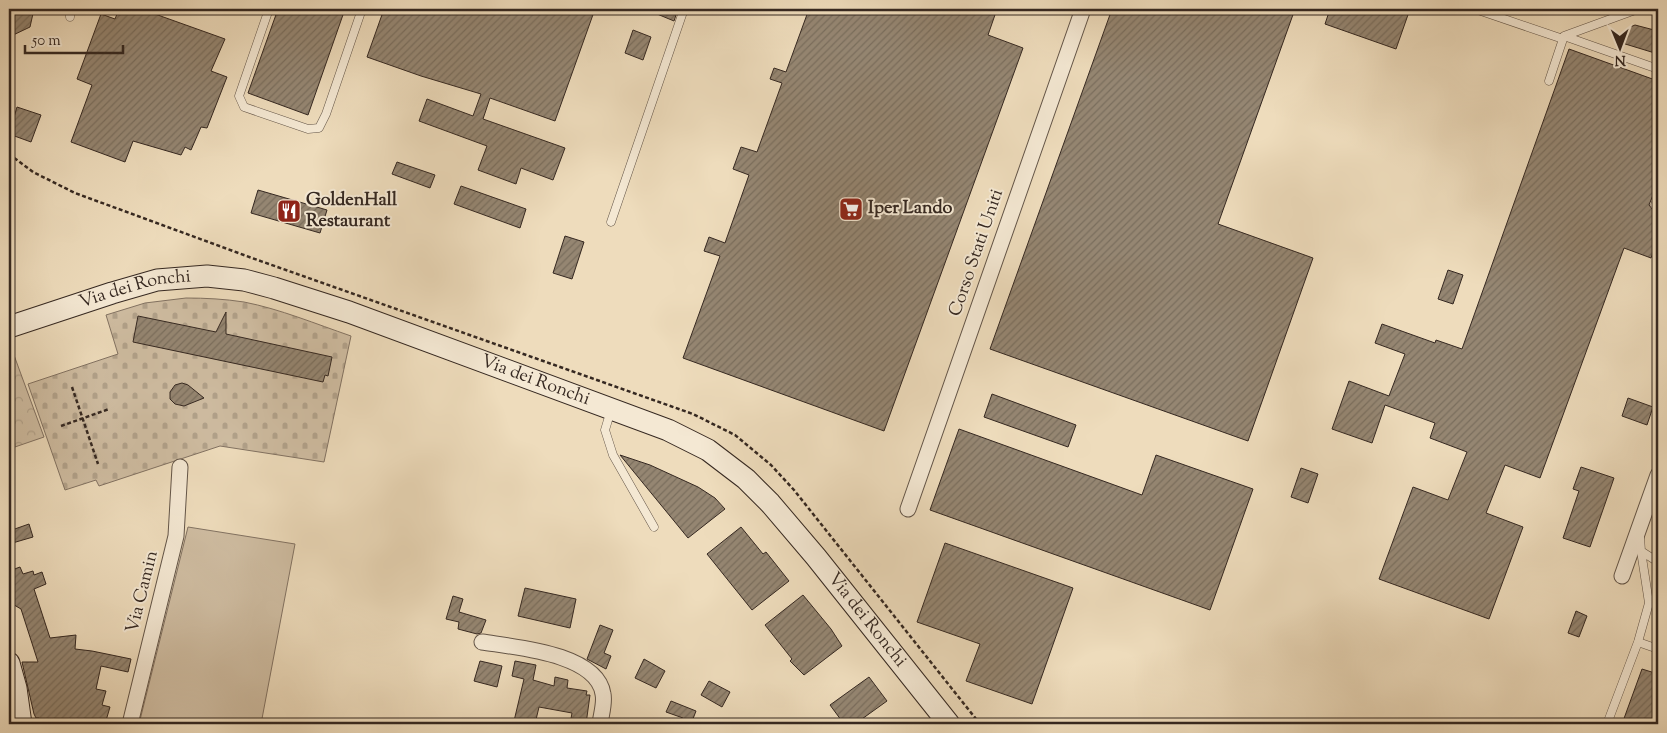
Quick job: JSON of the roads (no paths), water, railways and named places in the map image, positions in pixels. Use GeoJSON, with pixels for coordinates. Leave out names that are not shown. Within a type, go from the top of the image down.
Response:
{"type":"FeatureCollection","features":[{"type":"Feature","properties":{"kind":"street","name":"Corso Stati Uniti"},"geometry":{"type":"LineString","coordinates":[[908,509],[1083,9]]}},
{"type":"Feature","properties":{"kind":"street","name":"Via dei Ronchi"},"geometry":{"type":"LineString","coordinates":[[9,327],[156,280],[206,276],[244,280],[349,312],[668,430],[708,450],[746,478],[770,503],[816,557],[949,724]]}},
{"type":"Feature","properties":{"kind":"street","name":"Via Camin"},"geometry":{"type":"LineString","coordinates":[[130,724],[176,536],[180,468]]}},
{"type":"Feature","properties":{"kind":"street"},"geometry":{"type":"LineString","coordinates":[[1622,576],[1658,474]]}},
{"type":"Feature","properties":{"kind":"street"},"geometry":{"type":"LineString","coordinates":[[482,642],[537,650],[573,662],[587,669],[599,682],[604,694],[600,724]]}},
{"type":"Feature","properties":{"kind":"street"},"geometry":{"type":"LineString","coordinates":[[9,663],[16,688],[17,722]]}},
{"type":"Feature","properties":{"kind":"lane"},"geometry":{"type":"LineString","coordinates":[[269,9],[239,96],[244,107],[308,129],[319,128],[326,114],[362,9]]}},
{"type":"Feature","properties":{"kind":"lane"},"geometry":{"type":"LineString","coordinates":[[611,222],[684,9]]}},
{"type":"Feature","properties":{"kind":"lane"},"geometry":{"type":"LineString","coordinates":[[1475,9],[1658,70]]}},
{"type":"Feature","properties":{"kind":"lane"},"geometry":{"type":"LineString","coordinates":[[1548,81],[1564,38],[1638,9]]}},
{"type":"Feature","properties":{"kind":"lane"},"geometry":{"type":"LineString","coordinates":[[1656,205],[1658,197]]}},
{"type":"Feature","properties":{"kind":"lane"},"geometry":{"type":"LineString","coordinates":[[611,410],[605,430],[613,455],[654,527]]}},
{"type":"Feature","properties":{"kind":"lane"},"geometry":{"type":"LineString","coordinates":[[1607,724],[1638,642],[1649,604],[1641,551],[1640,524]]}},
{"type":"Feature","properties":{"kind":"lane"},"geometry":{"type":"LineString","coordinates":[[1641,551],[1658,562]]}},
{"type":"Feature","properties":{"kind":"lane"},"geometry":{"type":"LineString","coordinates":[[1638,642],[1658,649]]}},
{"type":"Feature","properties":{"kind":"place","name":"Iper Lando"},"geometry":{"type":"Point","coordinates":[851,209]}},
{"type":"Feature","properties":{"kind":"place","name":"GoldenHall Restaurant"},"geometry":{"type":"Point","coordinates":[289,211]}}]}
